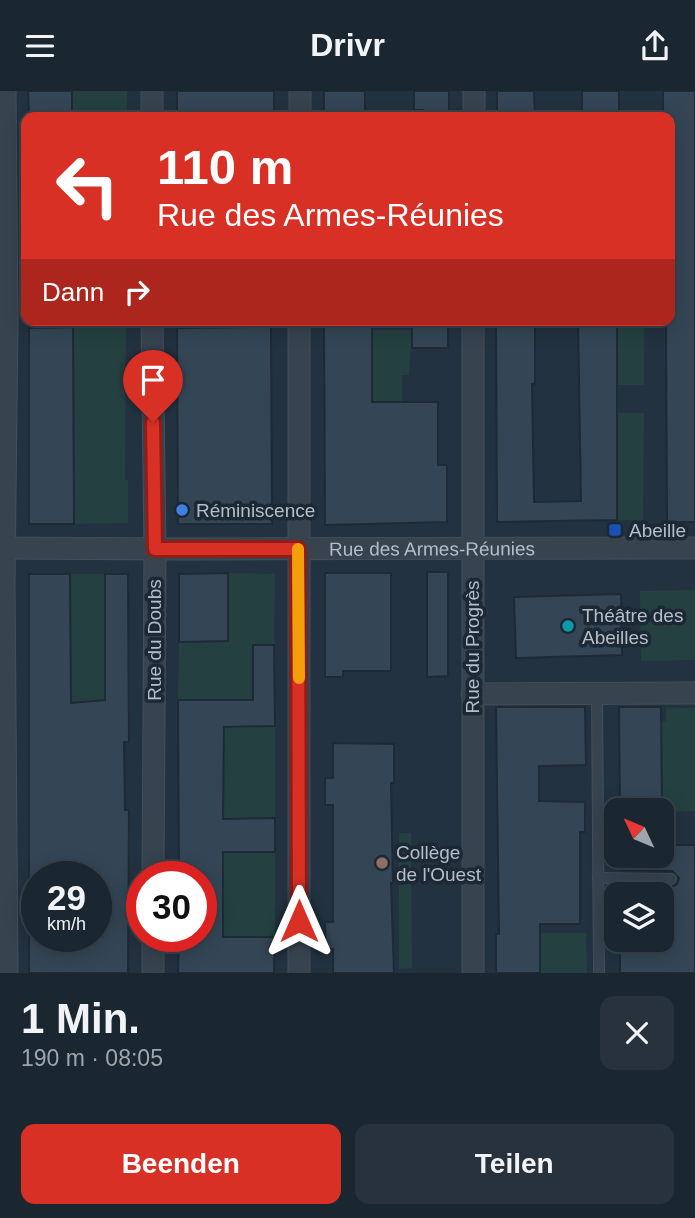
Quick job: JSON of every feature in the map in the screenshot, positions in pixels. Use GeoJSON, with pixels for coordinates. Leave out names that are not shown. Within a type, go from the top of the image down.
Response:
{"type":"FeatureCollection","features":[{"type":"Feature","properties":{"kind":"street"},"geometry":{"type":"LineString","coordinates":[[5,91],[7,321],[2,548],[8,973]]}},
{"type":"Feature","properties":{"kind":"street"},"geometry":{"type":"LineString","coordinates":[[152,91],[152,112]]}},
{"type":"Feature","properties":{"kind":"street"},"geometry":{"type":"LineString","coordinates":[[300,91],[300,112]]}},
{"type":"Feature","properties":{"kind":"street"},"geometry":{"type":"LineString","coordinates":[[474,91],[474,112]]}},
{"type":"Feature","properties":{"kind":"street","name":"Rue du Doubs"},"geometry":{"type":"LineString","coordinates":[[152,326],[155,549],[153,861]]}},
{"type":"Feature","properties":{"kind":"street"},"geometry":{"type":"LineString","coordinates":[[299,326],[299,973]]}},
{"type":"Feature","properties":{"kind":"street","name":"Rue du Progrès"},"geometry":{"type":"LineString","coordinates":[[473,326],[473,973]]}},
{"type":"Feature","properties":{"kind":"street","name":"Rue des Armes-Réunies"},"geometry":{"type":"LineString","coordinates":[[2,548],[695,548]]}},
{"type":"Feature","properties":{"kind":"street"},"geometry":{"type":"LineString","coordinates":[[472,694],[695,693]]}},
{"type":"Feature","properties":{"kind":"street"},"geometry":{"type":"LineString","coordinates":[[153,952],[153,973]]}},
{"type":"Feature","properties":{"kind":"lane"},"geometry":{"type":"LineString","coordinates":[[597,694],[599,973]]}},
{"type":"Feature","properties":{"kind":"lane"},"geometry":{"type":"LineString","coordinates":[[598,878],[671,879]]}},
{"type":"Feature","properties":{"kind":"green space"},"geometry":{"type":"Polygon","coordinates":[[[72,91],[127,91],[127,112],[72,112],[72,91]]]}},
{"type":"Feature","properties":{"kind":"green space"},"geometry":{"type":"Polygon","coordinates":[[[126,326],[125,480],[128,480],[128,523],[73,524],[73,328],[29,328],[126,326]]]}},
{"type":"Feature","properties":{"kind":"green space"},"geometry":{"type":"Polygon","coordinates":[[[617,326],[644,326],[644,385],[617,385],[617,326]]]}},
{"type":"Feature","properties":{"kind":"green space"},"geometry":{"type":"Polygon","coordinates":[[[372,330],[412,330],[409,375],[402,375],[402,465],[372,465],[372,330]]]}},
{"type":"Feature","properties":{"kind":"green space"},"geometry":{"type":"Polygon","coordinates":[[[617,413],[644,413],[643,520],[617,520],[617,413]]]}},
{"type":"Feature","properties":{"kind":"green space"},"geometry":{"type":"Polygon","coordinates":[[[228,573],[275,574],[274,645],[253,646],[253,697],[256,726],[275,726],[275,818],[251,819],[251,852],[275,852],[275,937],[217,937],[217,922],[223,917],[223,700],[178,700],[179,642],[228,641],[228,573]]]}},
{"type":"Feature","properties":{"kind":"green space"},"geometry":{"type":"Polygon","coordinates":[[[70,574],[105,574],[105,742],[71,703],[70,574]]]}},
{"type":"Feature","properties":{"kind":"green space"},"geometry":{"type":"Polygon","coordinates":[[[695,590],[695,660],[641,661],[640,591],[695,590]]]}},
{"type":"Feature","properties":{"kind":"green space"},"geometry":{"type":"Polygon","coordinates":[[[666,708],[695,708],[695,811],[674,812],[674,798],[662,798],[661,721],[666,721],[666,708]]]}},
{"type":"Feature","properties":{"kind":"green space"},"geometry":{"type":"Polygon","coordinates":[[[399,833],[411,833],[412,968],[399,969],[399,833]]]}},
{"type":"Feature","properties":{"kind":"green space"},"geometry":{"type":"Polygon","coordinates":[[[540,933],[586,933],[587,973],[540,973],[540,933]]]}},
{"type":"Feature","properties":{"kind":"building"},"geometry":{"type":"Polygon","coordinates":[[[28,91],[72,91],[72,112],[29,112],[28,91]]]}},
{"type":"Feature","properties":{"kind":"building"},"geometry":{"type":"Polygon","coordinates":[[[177,91],[274,91],[274,112],[177,112],[177,91]]]}},
{"type":"Feature","properties":{"kind":"building"},"geometry":{"type":"Polygon","coordinates":[[[324,91],[365,91],[365,112],[324,112],[324,91]]]}},
{"type":"Feature","properties":{"kind":"building"},"geometry":{"type":"Polygon","coordinates":[[[414,91],[449,91],[449,112],[414,110],[414,91]]]}},
{"type":"Feature","properties":{"kind":"building"},"geometry":{"type":"Polygon","coordinates":[[[497,91],[534,91],[535,112],[497,112],[497,91]]]}},
{"type":"Feature","properties":{"kind":"building"},"geometry":{"type":"Polygon","coordinates":[[[582,91],[619,91],[619,112],[582,112],[582,91]]]}},
{"type":"Feature","properties":{"kind":"building"},"geometry":{"type":"Polygon","coordinates":[[[663,91],[695,91],[695,522],[667,522],[666,326],[675,326],[675,112],[663,112],[663,91]]]}},
{"type":"Feature","properties":{"kind":"building"},"geometry":{"type":"Polygon","coordinates":[[[324,326],[372,326],[372,402],[438,402],[438,465],[447,465],[447,522],[325,525],[324,326]]]}},
{"type":"Feature","properties":{"kind":"building"},"geometry":{"type":"Polygon","coordinates":[[[412,326],[448,326],[448,348],[412,348],[412,326]]]}},
{"type":"Feature","properties":{"kind":"building"},"geometry":{"type":"Polygon","coordinates":[[[496,326],[535,326],[535,384],[532,384],[534,502],[581,501],[578,326],[617,326],[617,520],[497,522],[496,326]]]}},
{"type":"Feature","properties":{"kind":"building"},"geometry":{"type":"Polygon","coordinates":[[[73,327],[74,524],[29,524],[29,328],[73,327]]]}},
{"type":"Feature","properties":{"kind":"building"},"geometry":{"type":"Polygon","coordinates":[[[271,327],[272,524],[178,524],[177,328],[271,327]]]}},
{"type":"Feature","properties":{"kind":"building"},"geometry":{"type":"Polygon","coordinates":[[[427,572],[448,572],[448,676],[427,677],[427,572]]]}},
{"type":"Feature","properties":{"kind":"building"},"geometry":{"type":"Polygon","coordinates":[[[228,573],[228,641],[179,642],[179,574],[228,573]]]}},
{"type":"Feature","properties":{"kind":"building"},"geometry":{"type":"Polygon","coordinates":[[[325,573],[391,573],[391,671],[343,671],[343,677],[325,677],[325,573]]]}},
{"type":"Feature","properties":{"kind":"building"},"geometry":{"type":"Polygon","coordinates":[[[29,574],[70,574],[71,703],[105,700],[105,574],[128,574],[129,742],[124,742],[125,810],[129,810],[129,861],[126,861],[128,973],[29,973],[29,952],[112,952],[112,861],[29,861],[29,574]]]}},
{"type":"Feature","properties":{"kind":"building","name":"Théâtre des Abeilles"},"geometry":{"type":"Polygon","coordinates":[[[621,594],[622,655],[516,658],[514,597],[621,594]]]}},
{"type":"Feature","properties":{"kind":"building"},"geometry":{"type":"Polygon","coordinates":[[[253,645],[274,645],[275,726],[224,727],[223,819],[275,818],[275,852],[223,852],[223,937],[275,937],[274,973],[178,973],[179,952],[217,952],[217,861],[179,861],[178,700],[253,700],[253,645]]]}},
{"type":"Feature","properties":{"kind":"building"},"geometry":{"type":"Polygon","coordinates":[[[496,707],[585,707],[586,765],[539,766],[539,801],[585,802],[585,832],[580,832],[580,924],[540,924],[540,973],[496,973],[496,934],[499,934],[496,707]]]}},
{"type":"Feature","properties":{"kind":"building"},"geometry":{"type":"Polygon","coordinates":[[[619,707],[661,707],[662,798],[620,798],[619,707]]]}},
{"type":"Feature","properties":{"kind":"building"},"geometry":{"type":"Polygon","coordinates":[[[333,743],[394,744],[394,783],[391,783],[393,884],[391,883],[394,973],[333,973],[333,949],[326,949],[325,922],[333,922],[333,805],[325,805],[325,778],[333,778],[333,743]]]}},
{"type":"Feature","properties":{"kind":"building"},"geometry":{"type":"Polygon","coordinates":[[[674,845],[695,845],[695,973],[620,973],[620,952],[674,952],[674,886],[679,878],[672,871],[620,870],[674,868],[674,845]]]}},
{"type":"Feature","properties":{"kind":"slow traffic"},"geometry":{"type":"LineString","coordinates":[[298,549],[299,678]]}},
{"type":"Feature","properties":{"kind":"place","name":"Réminiscence"},"geometry":{"type":"Point","coordinates":[182,510]}},
{"type":"Feature","properties":{"kind":"place","name":"Abeille"},"geometry":{"type":"Point","coordinates":[615,530]}},
{"type":"Feature","properties":{"kind":"place","name":"Théâtre des Abeilles"},"geometry":{"type":"Point","coordinates":[568,626]}},
{"type":"Feature","properties":{"kind":"place","name":"Collège de l'Ouest"},"geometry":{"type":"Point","coordinates":[382,863]}},
{"type":"Feature","properties":{"kind":"route"},"geometry":{"type":"LineString","coordinates":[[153,422],[155,549],[298,549],[299,921]]}}]}
